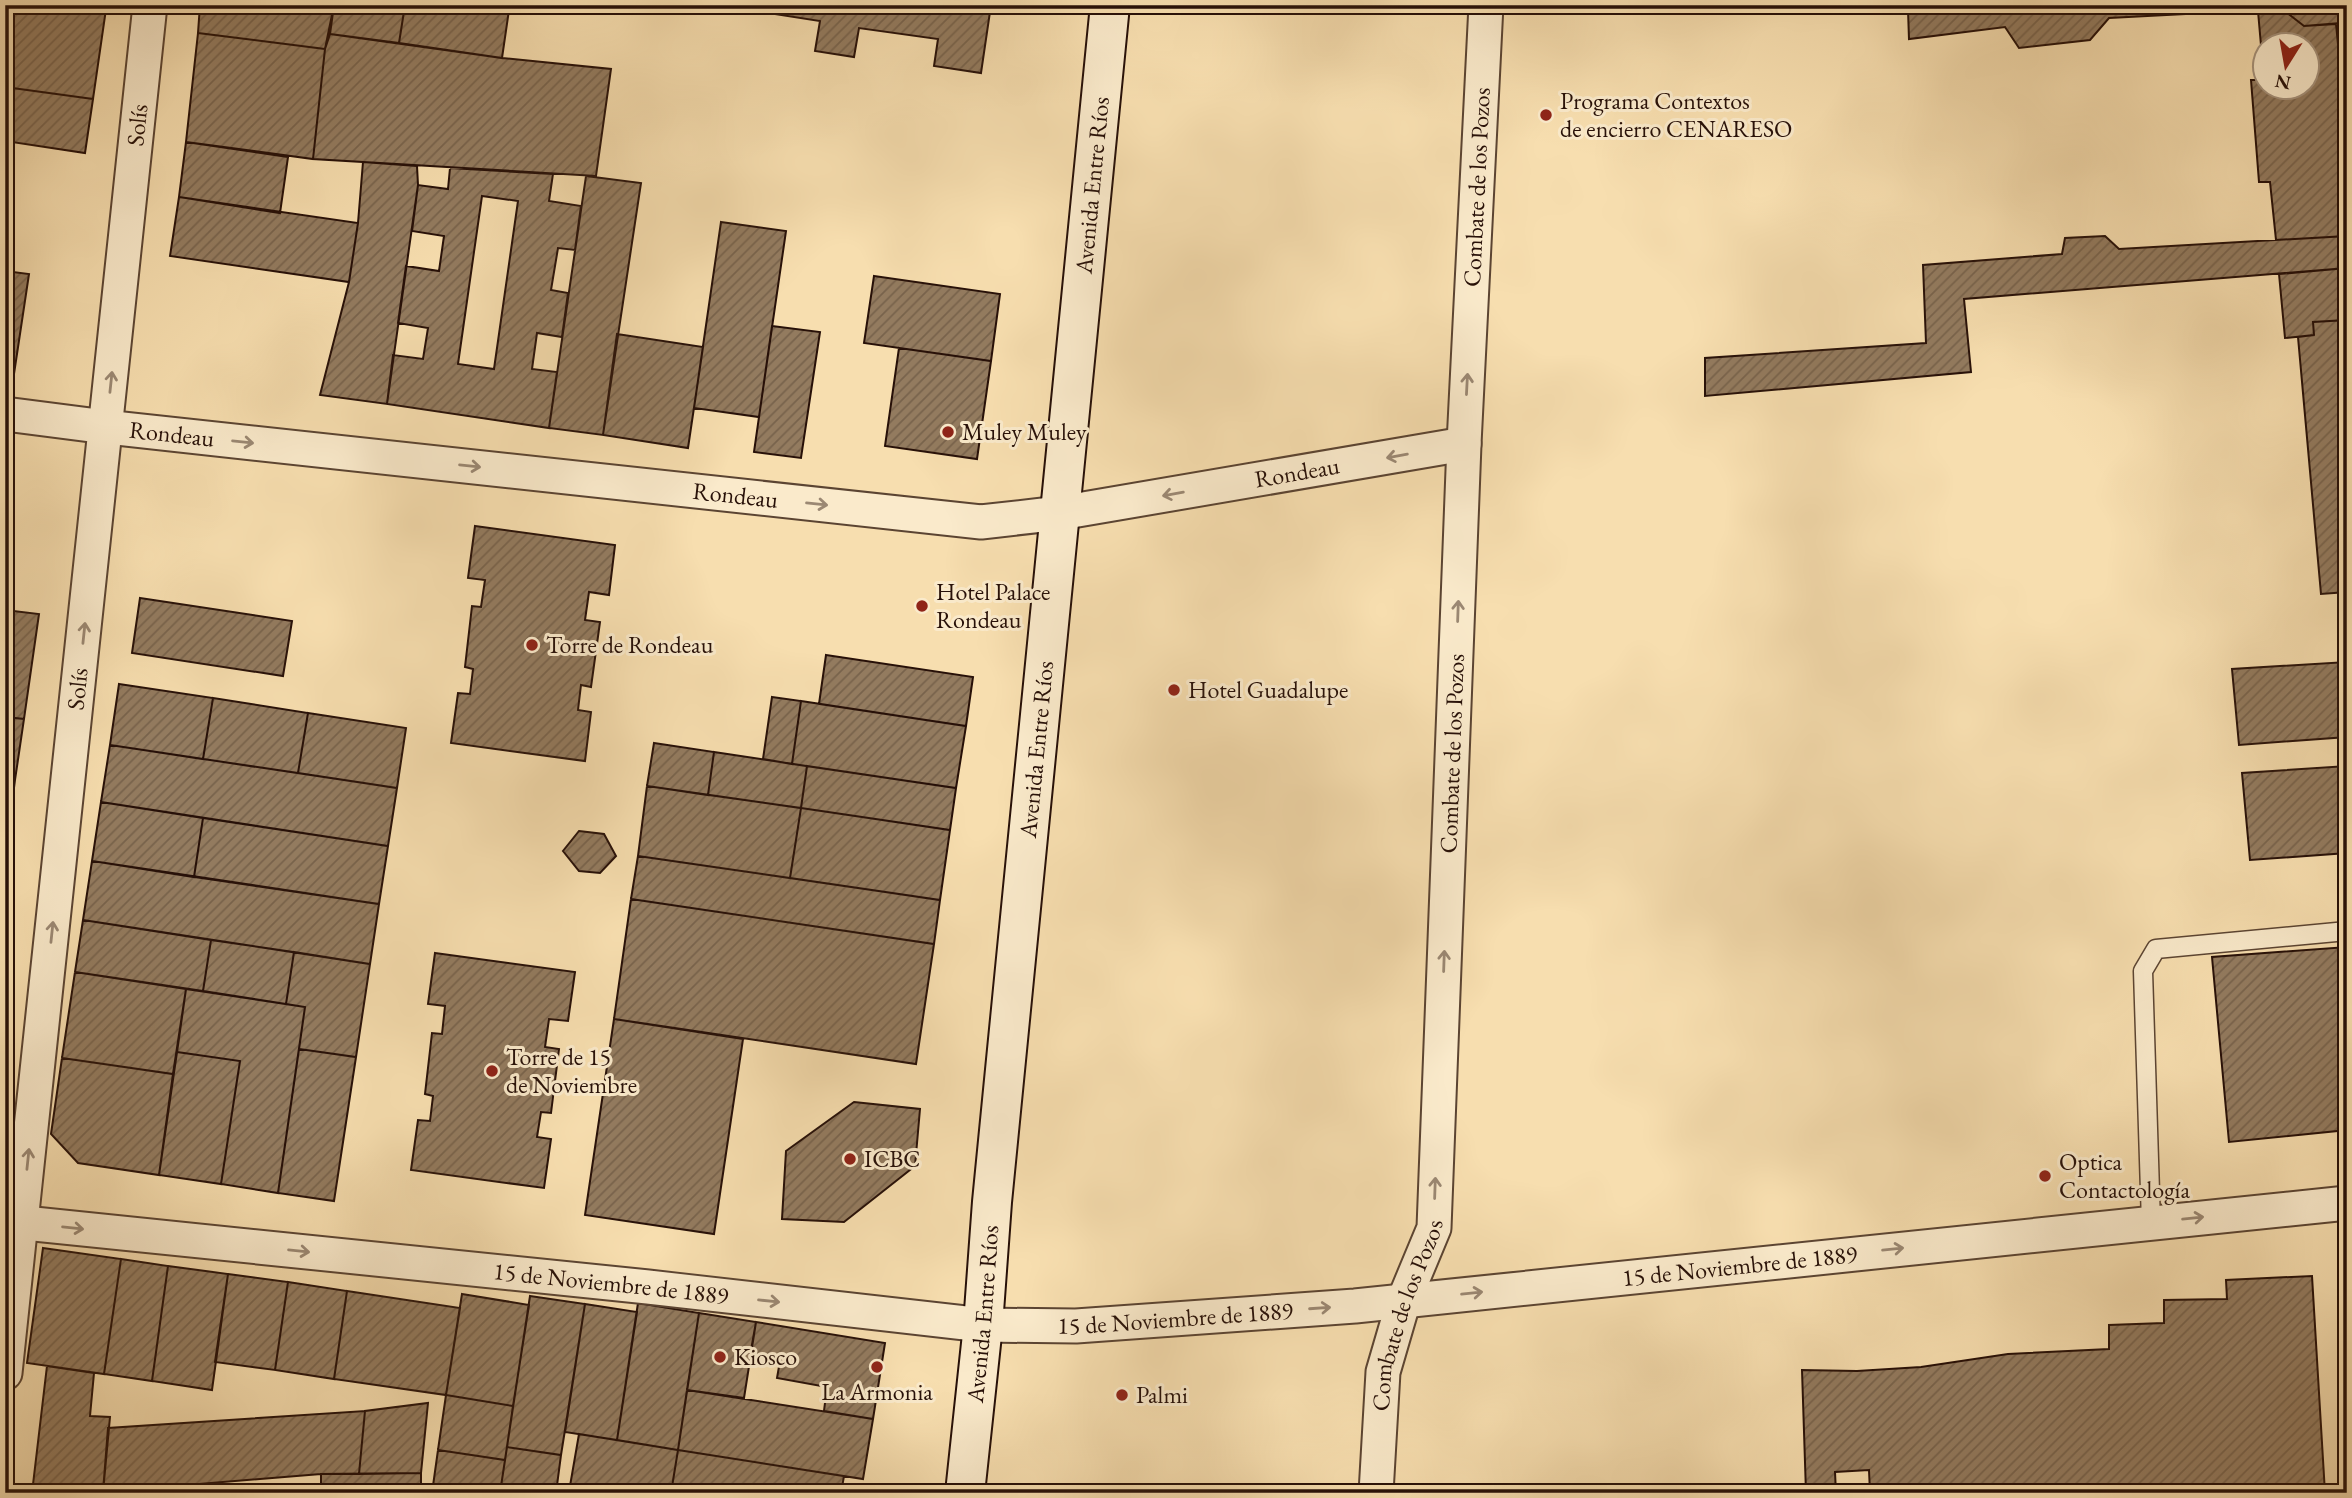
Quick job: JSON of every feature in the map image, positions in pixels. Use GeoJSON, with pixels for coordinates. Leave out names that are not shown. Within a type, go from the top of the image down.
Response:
{"type":"FeatureCollection","features":[{"type":"Feature","properties":{"kind":"main road","name":"Avenida Entre Ríos"},"geometry":{"type":"LineString","coordinates":[[965,1493],[1110,5]]}},
{"type":"Feature","properties":{"kind":"street","name":"Solís"},"geometry":{"type":"LineString","coordinates":[[5,1373],[13,1222],[106,427],[150,5]]}},
{"type":"Feature","properties":{"kind":"street","name":"Combate de los Pozos"},"geometry":{"type":"LineString","coordinates":[[1376,1493],[1383,1372],[1404,1300],[1434,1228],[1464,444],[1486,5]]}},
{"type":"Feature","properties":{"kind":"street","name":"Rondeau"},"geometry":{"type":"LineString","coordinates":[[5,414],[981,522],[1060,513],[1464,444]]}},
{"type":"Feature","properties":{"kind":"street","name":"15 de Noviembre de 1889"},"geometry":{"type":"LineString","coordinates":[[13,1222],[620,1284],[983,1325],[1076,1326],[1355,1306],[2347,1203]]}},
{"type":"Feature","properties":{"kind":"lane"},"geometry":{"type":"LineString","coordinates":[[2151,1223],[2143,971],[2156,948],[2347,931]]}},
{"type":"Feature","properties":{"kind":"building"},"geometry":{"type":"Polygon","coordinates":[[[5,5],[81,5],[106,9],[93,99],[5,87],[5,5]]]}},
{"type":"Feature","properties":{"kind":"building"},"geometry":{"type":"Polygon","coordinates":[[[200,5],[334,5],[325,49],[198,33],[200,5]]]}},
{"type":"Feature","properties":{"kind":"building"},"geometry":{"type":"Polygon","coordinates":[[[334,5],[405,5],[399,43],[330,34],[334,5]]]}},
{"type":"Feature","properties":{"kind":"building"},"geometry":{"type":"Polygon","coordinates":[[[405,5],[476,5],[509,10],[502,58],[399,43],[405,5]]]}},
{"type":"Feature","properties":{"kind":"building"},"geometry":{"type":"Polygon","coordinates":[[[716,5],[991,5],[981,73],[934,66],[938,39],[859,28],[854,57],[815,51],[820,21],[716,5]]]}},
{"type":"Feature","properties":{"kind":"building"},"geometry":{"type":"Polygon","coordinates":[[[1972,5],[2347,5],[2347,18],[2341,23],[2304,26],[2282,9],[2109,18],[2090,40],[2019,48],[2005,27],[1909,39],[1908,10],[1972,5]]]}},
{"type":"Feature","properties":{"kind":"building"},"geometry":{"type":"Polygon","coordinates":[[[2282,9],[2304,26],[2336,24],[2347,135],[2347,236],[2276,240],[2270,182],[2259,182],[2253,102],[2320,102],[2320,32],[2260,32],[2258,11],[2282,9]]]}},
{"type":"Feature","properties":{"kind":"building"},"geometry":{"type":"Polygon","coordinates":[[[198,33],[325,49],[313,159],[186,142],[198,33]]]}},
{"type":"Feature","properties":{"kind":"building"},"geometry":{"type":"Polygon","coordinates":[[[330,34],[502,58],[611,69],[596,176],[313,159],[325,49],[330,34]]]}},
{"type":"Feature","properties":{"kind":"building"},"geometry":{"type":"Polygon","coordinates":[[[5,87],[93,99],[85,153],[5,141],[5,87]]]}},
{"type":"Feature","properties":{"kind":"building"},"geometry":{"type":"Polygon","coordinates":[[[2343,98],[2347,98],[2347,135],[2343,98]]]}},
{"type":"Feature","properties":{"kind":"building"},"geometry":{"type":"Polygon","coordinates":[[[186,142],[288,157],[280,213],[179,197],[186,142]]]}},
{"type":"Feature","properties":{"kind":"building"},"geometry":{"type":"Polygon","coordinates":[[[363,162],[417,166],[418,185],[387,404],[320,395],[349,282],[358,223],[363,162]]]}},
{"type":"Feature","properties":{"kind":"building"},"geometry":{"type":"Polygon","coordinates":[[[450,168],[553,174],[549,201],[581,206],[575,250],[558,248],[551,290],[568,293],[562,337],[537,333],[532,369],[557,372],[549,428],[387,404],[393,355],[423,359],[428,328],[398,323],[406,266],[439,271],[444,236],[412,231],[418,185],[448,189],[450,168]],[[482,196],[458,364],[494,369],[518,201],[482,196]]]}},
{"type":"Feature","properties":{"kind":"building"},"geometry":{"type":"Polygon","coordinates":[[[586,176],[641,183],[603,435],[549,428],[586,176]]]}},
{"type":"Feature","properties":{"kind":"building"},"geometry":{"type":"Polygon","coordinates":[[[179,197],[358,223],[349,282],[170,256],[179,197]]]}},
{"type":"Feature","properties":{"kind":"building"},"geometry":{"type":"Polygon","coordinates":[[[721,222],[786,231],[759,417],[694,408],[721,222]]]}},
{"type":"Feature","properties":{"kind":"building"},"geometry":{"type":"Polygon","coordinates":[[[2105,236],[2119,249],[2347,236],[2347,268],[1964,299],[1971,372],[1705,396],[1705,358],[1926,343],[1923,265],[2062,254],[2065,238],[2105,236]]]}},
{"type":"Feature","properties":{"kind":"building"},"geometry":{"type":"Polygon","coordinates":[[[2347,268],[2347,320],[2313,322],[2314,335],[2285,338],[2279,274],[2347,268]]]}},
{"type":"Feature","properties":{"kind":"building"},"geometry":{"type":"Polygon","coordinates":[[[5,271],[29,274],[14,374],[5,373],[5,271]]]}},
{"type":"Feature","properties":{"kind":"building"},"geometry":{"type":"Polygon","coordinates":[[[874,276],[1000,294],[991,361],[864,343],[874,276]]]}},
{"type":"Feature","properties":{"kind":"building"},"geometry":{"type":"Polygon","coordinates":[[[2347,320],[2347,592],[2321,594],[2298,337],[2314,335],[2313,322],[2347,320]]]}},
{"type":"Feature","properties":{"kind":"building"},"geometry":{"type":"Polygon","coordinates":[[[772,326],[820,332],[801,458],[754,452],[772,326]]]}},
{"type":"Feature","properties":{"kind":"building"},"geometry":{"type":"Polygon","coordinates":[[[617,334],[703,347],[688,448],[603,435],[617,334]]]}},
{"type":"Feature","properties":{"kind":"building"},"geometry":{"type":"Polygon","coordinates":[[[899,348],[991,361],[977,459],[885,446],[899,348]]]}},
{"type":"Feature","properties":{"kind":"building","name":"Torre de Rondeau"},"geometry":{"type":"Polygon","coordinates":[[[475,526],[615,545],[609,595],[589,592],[585,620],[600,622],[591,687],[581,685],[578,710],[591,712],[585,761],[451,743],[458,693],[470,694],[473,669],[465,667],[472,606],[481,607],[485,580],[468,578],[475,526]]]}},
{"type":"Feature","properties":{"kind":"building"},"geometry":{"type":"Polygon","coordinates":[[[140,598],[292,621],[283,676],[132,653],[140,598]]]}},
{"type":"Feature","properties":{"kind":"building"},"geometry":{"type":"Polygon","coordinates":[[[5,610],[39,614],[24,719],[5,717],[5,610]]]}},
{"type":"Feature","properties":{"kind":"building"},"geometry":{"type":"Polygon","coordinates":[[[826,655],[973,677],[966,726],[819,704],[826,655]]]}},
{"type":"Feature","properties":{"kind":"building"},"geometry":{"type":"Polygon","coordinates":[[[2347,662],[2347,737],[2239,745],[2232,669],[2347,662]]]}},
{"type":"Feature","properties":{"kind":"building"},"geometry":{"type":"Polygon","coordinates":[[[119,684],[213,698],[203,759],[110,745],[119,684]]]}},
{"type":"Feature","properties":{"kind":"building"},"geometry":{"type":"Polygon","coordinates":[[[772,697],[801,701],[792,764],[763,759],[772,697]]]}},
{"type":"Feature","properties":{"kind":"building"},"geometry":{"type":"Polygon","coordinates":[[[213,698],[308,713],[298,773],[203,759],[213,698]]]}},
{"type":"Feature","properties":{"kind":"building"},"geometry":{"type":"Polygon","coordinates":[[[801,701],[966,726],[956,788],[792,764],[801,701]]]}},
{"type":"Feature","properties":{"kind":"building"},"geometry":{"type":"Polygon","coordinates":[[[308,713],[406,728],[397,788],[298,773],[308,713]]]}},
{"type":"Feature","properties":{"kind":"building"},"geometry":{"type":"Polygon","coordinates":[[[5,717],[24,719],[15,780],[5,779],[5,717]]]}},
{"type":"Feature","properties":{"kind":"building"},"geometry":{"type":"Polygon","coordinates":[[[654,743],[714,752],[708,795],[647,786],[654,743]]]}},
{"type":"Feature","properties":{"kind":"building"},"geometry":{"type":"Polygon","coordinates":[[[110,745],[397,788],[388,846],[101,802],[110,745]]]}},
{"type":"Feature","properties":{"kind":"building"},"geometry":{"type":"Polygon","coordinates":[[[714,752],[807,766],[801,808],[708,795],[714,752]]]}},
{"type":"Feature","properties":{"kind":"building"},"geometry":{"type":"Polygon","coordinates":[[[807,766],[956,788],[950,830],[801,808],[807,766]]]}},
{"type":"Feature","properties":{"kind":"building"},"geometry":{"type":"Polygon","coordinates":[[[2347,766],[2347,853],[2250,860],[2242,773],[2347,766]]]}},
{"type":"Feature","properties":{"kind":"building"},"geometry":{"type":"Polygon","coordinates":[[[5,779],[15,780],[8,835],[5,835],[5,779]]]}},
{"type":"Feature","properties":{"kind":"building"},"geometry":{"type":"Polygon","coordinates":[[[647,786],[801,808],[790,878],[638,856],[647,786]]]}},
{"type":"Feature","properties":{"kind":"building"},"geometry":{"type":"Polygon","coordinates":[[[101,802],[203,818],[194,877],[92,861],[101,802]]]}},
{"type":"Feature","properties":{"kind":"building"},"geometry":{"type":"Polygon","coordinates":[[[801,808],[950,830],[940,900],[790,878],[801,808]]]}},
{"type":"Feature","properties":{"kind":"building"},"geometry":{"type":"Polygon","coordinates":[[[203,818],[388,846],[379,904],[194,877],[203,818]]]}},
{"type":"Feature","properties":{"kind":"building"},"geometry":{"type":"Polygon","coordinates":[[[579,831],[604,834],[616,856],[600,873],[579,871],[563,851],[579,831]]]}},
{"type":"Feature","properties":{"kind":"building"},"geometry":{"type":"Polygon","coordinates":[[[638,856],[940,900],[934,944],[631,899],[638,856]]]}},
{"type":"Feature","properties":{"kind":"building"},"geometry":{"type":"Polygon","coordinates":[[[92,861],[379,904],[370,964],[83,920],[92,861]]]}},
{"type":"Feature","properties":{"kind":"building"},"geometry":{"type":"Polygon","coordinates":[[[631,899],[934,944],[916,1064],[614,1019],[631,899]]]}},
{"type":"Feature","properties":{"kind":"building"},"geometry":{"type":"Polygon","coordinates":[[[83,920],[211,940],[203,991],[75,972],[83,920]]]}},
{"type":"Feature","properties":{"kind":"building"},"geometry":{"type":"Polygon","coordinates":[[[211,940],[294,952],[286,1004],[203,991],[211,940]]]}},
{"type":"Feature","properties":{"kind":"building"},"geometry":{"type":"Polygon","coordinates":[[[2347,947],[2347,1130],[2229,1142],[2212,957],[2347,947]]]}},
{"type":"Feature","properties":{"kind":"building"},"geometry":{"type":"Polygon","coordinates":[[[294,952],[370,964],[356,1057],[299,1049],[305,1007],[286,1004],[294,952]]]}},
{"type":"Feature","properties":{"kind":"building","name":"Torre de 15 de Noviembre"},"geometry":{"type":"Polygon","coordinates":[[[435,953],[575,972],[568,1021],[549,1019],[545,1047],[559,1049],[551,1113],[541,1112],[537,1137],[551,1139],[544,1188],[411,1170],[418,1120],[430,1121],[433,1096],[425,1094],[432,1033],[442,1034],[445,1006],[428,1004],[435,953]]]}},
{"type":"Feature","properties":{"kind":"building"},"geometry":{"type":"Polygon","coordinates":[[[75,972],[186,989],[173,1074],[62,1058],[75,972]]]}},
{"type":"Feature","properties":{"kind":"building"},"geometry":{"type":"Polygon","coordinates":[[[186,989],[305,1007],[278,1193],[221,1184],[240,1061],[177,1052],[186,989]]]}},
{"type":"Feature","properties":{"kind":"building"},"geometry":{"type":"Polygon","coordinates":[[[614,1019],[743,1039],[714,1234],[585,1215],[614,1019]]]}},
{"type":"Feature","properties":{"kind":"building"},"geometry":{"type":"Polygon","coordinates":[[[299,1049],[356,1057],[334,1201],[278,1193],[299,1049]]]}},
{"type":"Feature","properties":{"kind":"building"},"geometry":{"type":"Polygon","coordinates":[[[177,1052],[240,1061],[221,1184],[159,1175],[177,1052]]]}},
{"type":"Feature","properties":{"kind":"building"},"geometry":{"type":"Polygon","coordinates":[[[62,1058],[173,1074],[159,1175],[78,1163],[51,1134],[62,1058]]]}},
{"type":"Feature","properties":{"kind":"building","name":"ICBC"},"geometry":{"type":"Polygon","coordinates":[[[854,1102],[920,1109],[915,1166],[844,1222],[782,1219],[786,1151],[854,1102]]]}},
{"type":"Feature","properties":{"kind":"building"},"geometry":{"type":"Polygon","coordinates":[[[43,1248],[121,1259],[104,1374],[27,1363],[43,1248]]]}},
{"type":"Feature","properties":{"kind":"building"},"geometry":{"type":"Polygon","coordinates":[[[121,1259],[168,1266],[152,1381],[104,1374],[121,1259]]]}},
{"type":"Feature","properties":{"kind":"building"},"geometry":{"type":"Polygon","coordinates":[[[168,1266],[228,1274],[212,1390],[152,1381],[168,1266]]]}},
{"type":"Feature","properties":{"kind":"building"},"geometry":{"type":"Polygon","coordinates":[[[228,1274],[288,1282],[275,1370],[215,1362],[228,1274]]]}},
{"type":"Feature","properties":{"kind":"building"},"geometry":{"type":"Polygon","coordinates":[[[2312,1276],[2325,1493],[1870,1493],[1869,1470],[1835,1472],[1836,1493],[1806,1493],[1802,1370],[1857,1371],[1921,1367],[2008,1354],[2109,1349],[2109,1325],[2164,1323],[2164,1300],[2227,1299],[2226,1280],[2312,1276]]]}},
{"type":"Feature","properties":{"kind":"building"},"geometry":{"type":"Polygon","coordinates":[[[288,1282],[347,1291],[334,1379],[275,1370],[288,1282]]]}},
{"type":"Feature","properties":{"kind":"building"},"geometry":{"type":"Polygon","coordinates":[[[347,1291],[460,1308],[446,1395],[334,1379],[347,1291]]]}},
{"type":"Feature","properties":{"kind":"building"},"geometry":{"type":"Polygon","coordinates":[[[462,1294],[529,1305],[513,1406],[446,1395],[462,1294]]]}},
{"type":"Feature","properties":{"kind":"building"},"geometry":{"type":"Polygon","coordinates":[[[530,1296],[585,1304],[561,1455],[507,1447],[530,1296]]]}},
{"type":"Feature","properties":{"kind":"building"},"geometry":{"type":"Polygon","coordinates":[[[638,1303],[699,1313],[678,1450],[617,1440],[638,1303]]]}},
{"type":"Feature","properties":{"kind":"building"},"geometry":{"type":"Polygon","coordinates":[[[585,1304],[637,1312],[617,1440],[565,1432],[585,1304]]]}},
{"type":"Feature","properties":{"kind":"building"},"geometry":{"type":"Polygon","coordinates":[[[699,1313],[756,1322],[744,1398],[687,1390],[699,1313]]]}},
{"type":"Feature","properties":{"kind":"building"},"geometry":{"type":"Polygon","coordinates":[[[756,1322],[885,1343],[873,1419],[824,1411],[827,1387],[777,1378],[780,1361],[750,1356],[756,1322]]]}},
{"type":"Feature","properties":{"kind":"building"},"geometry":{"type":"Polygon","coordinates":[[[47,1366],[94,1373],[90,1416],[110,1417],[103,1492],[82,1490],[82,1493],[32,1493],[47,1366]]]}},
{"type":"Feature","properties":{"kind":"building"},"geometry":{"type":"Polygon","coordinates":[[[687,1390],[873,1419],[863,1479],[678,1450],[687,1390]]]}},
{"type":"Feature","properties":{"kind":"building"},"geometry":{"type":"Polygon","coordinates":[[[446,1395],[513,1406],[505,1460],[438,1450],[446,1395]]]}},
{"type":"Feature","properties":{"kind":"building"},"geometry":{"type":"Polygon","coordinates":[[[428,1403],[421,1473],[359,1474],[365,1411],[428,1403]]]}},
{"type":"Feature","properties":{"kind":"building"},"geometry":{"type":"Polygon","coordinates":[[[365,1411],[359,1474],[321,1474],[103,1492],[108,1428],[365,1411]]]}},
{"type":"Feature","properties":{"kind":"building"},"geometry":{"type":"Polygon","coordinates":[[[579,1434],[678,1450],[671,1493],[614,1493],[570,1486],[579,1434]]]}},
{"type":"Feature","properties":{"kind":"building"},"geometry":{"type":"Polygon","coordinates":[[[507,1447],[561,1455],[556,1493],[500,1493],[507,1447]]]}},
{"type":"Feature","properties":{"kind":"building"},"geometry":{"type":"Polygon","coordinates":[[[438,1450],[505,1460],[500,1493],[432,1493],[438,1450]]]}},
{"type":"Feature","properties":{"kind":"building"},"geometry":{"type":"Polygon","coordinates":[[[678,1450],[844,1476],[841,1493],[671,1493],[678,1450]]]}},
{"type":"Feature","properties":{"kind":"building"},"geometry":{"type":"Polygon","coordinates":[[[421,1473],[421,1493],[321,1493],[321,1474],[421,1473]]]}},
{"type":"Feature","properties":{"kind":"place","name":"Programa Contextos de encierro CENARESO"},"geometry":{"type":"Point","coordinates":[1546,115]}},
{"type":"Feature","properties":{"kind":"place","name":"Muley Muley"},"geometry":{"type":"Point","coordinates":[948,432]}},
{"type":"Feature","properties":{"kind":"place","name":"Hotel Palace Rondeau"},"geometry":{"type":"Point","coordinates":[922,606]}},
{"type":"Feature","properties":{"kind":"place","name":"Torre de Rondeau"},"geometry":{"type":"Point","coordinates":[532,645]}},
{"type":"Feature","properties":{"kind":"place","name":"Hotel Guadalupe"},"geometry":{"type":"Point","coordinates":[1174,690]}},
{"type":"Feature","properties":{"kind":"place","name":"Torre de 15 de Noviembre"},"geometry":{"type":"Point","coordinates":[492,1071]}},
{"type":"Feature","properties":{"kind":"place","name":"ICBC"},"geometry":{"type":"Point","coordinates":[850,1159]}},
{"type":"Feature","properties":{"kind":"place","name":"Optica Contactología"},"geometry":{"type":"Point","coordinates":[2045,1176]}},
{"type":"Feature","properties":{"kind":"place","name":"Kiosco"},"geometry":{"type":"Point","coordinates":[720,1357]}},
{"type":"Feature","properties":{"kind":"place","name":"La Armonia"},"geometry":{"type":"Point","coordinates":[877,1367]}},
{"type":"Feature","properties":{"kind":"place","name":"Palmi"},"geometry":{"type":"Point","coordinates":[1122,1395]}}]}
